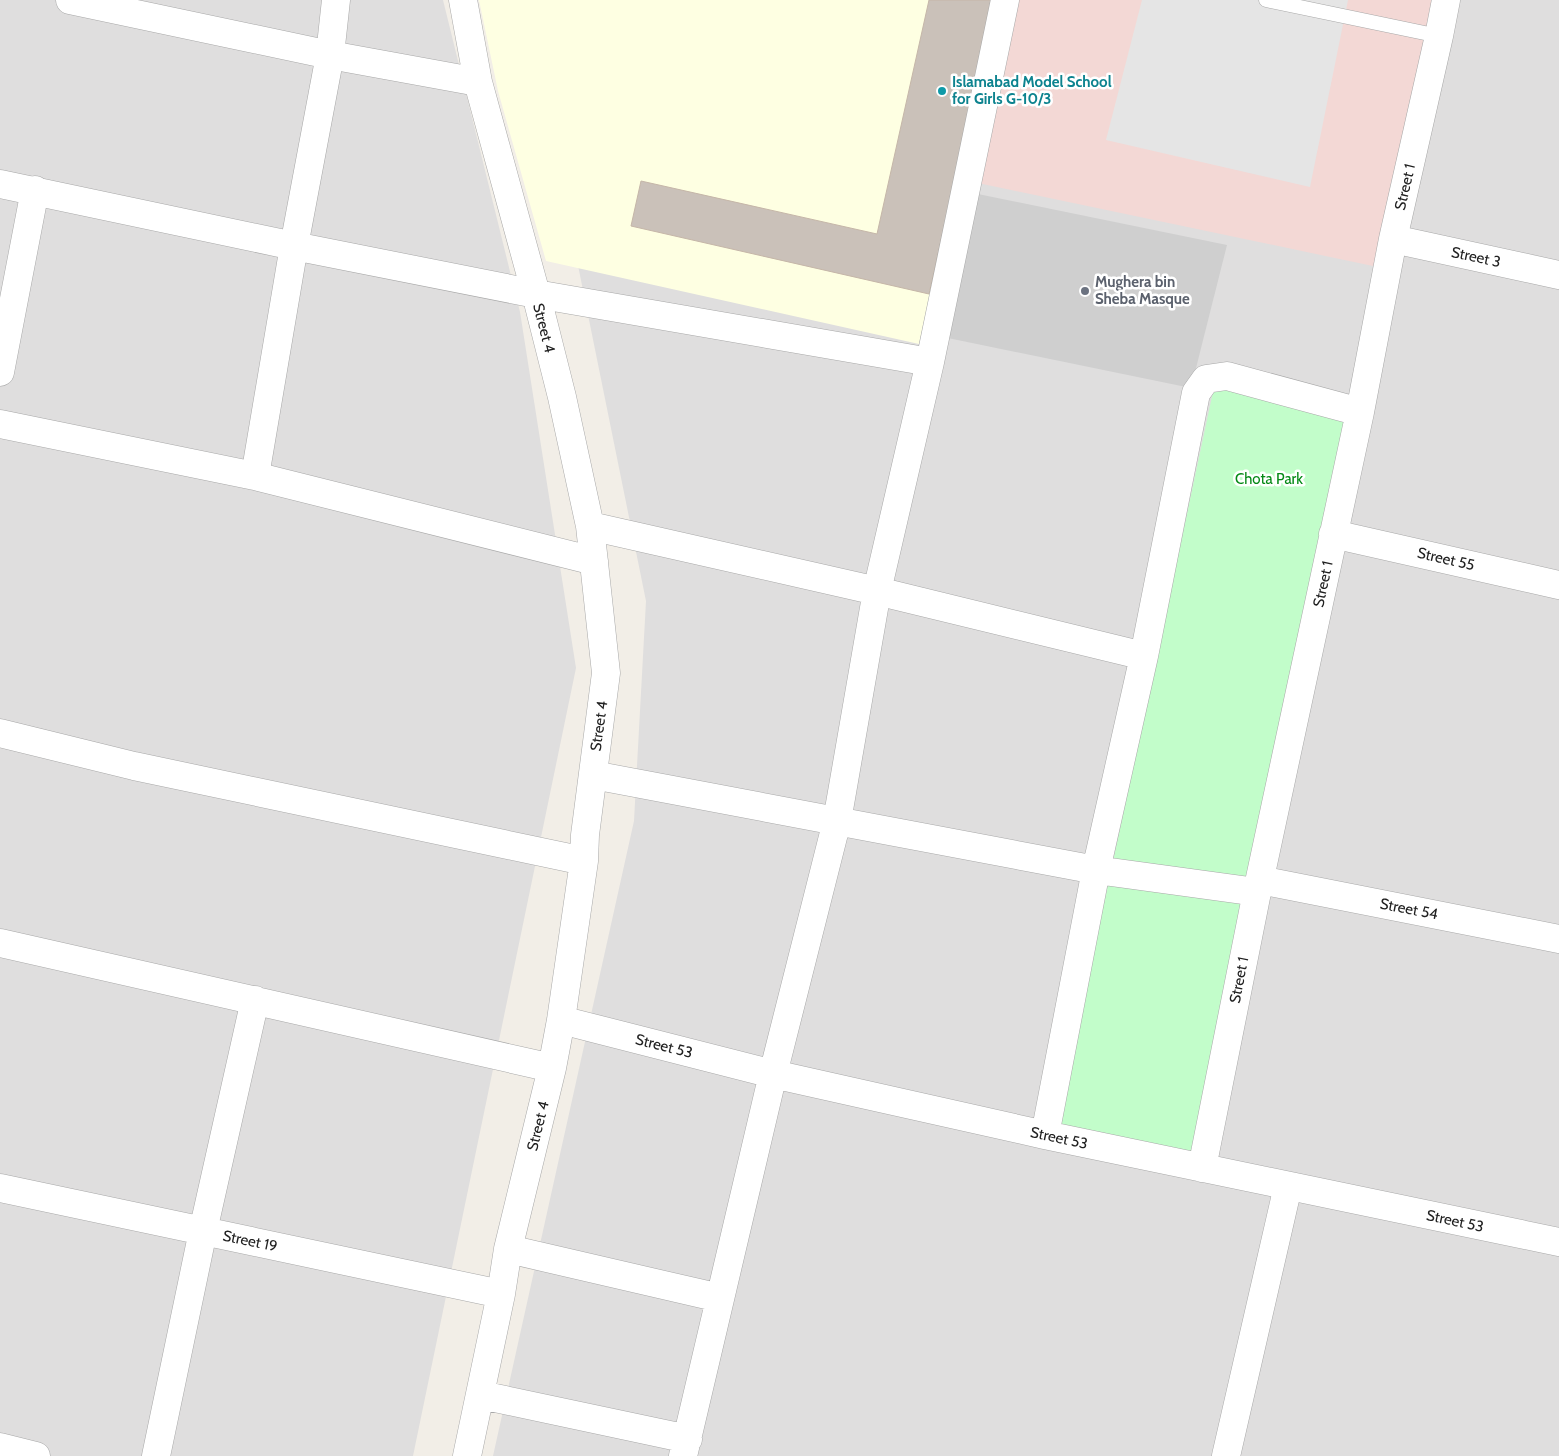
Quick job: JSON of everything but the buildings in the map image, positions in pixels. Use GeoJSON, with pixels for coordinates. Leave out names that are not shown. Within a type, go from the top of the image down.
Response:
{"type":"FeatureCollection","features":[{"type":"Feature","properties":{"kind":"street"},"geometry":{"type":"LineString","coordinates":[[70,0],[330,55],[478,82]]}},
{"type":"Feature","properties":{"kind":"street"},"geometry":{"type":"LineString","coordinates":[[255,476],[294,246],[330,55],[336,0]]}},
{"type":"Feature","properties":{"kind":"street","name":"Street 4"},"geometry":{"type":"LineString","coordinates":[[463,0],[478,82],[562,397],[590,526],[606,673],[585,835],[584,861],[561,1020],[552,1068],[508,1249],[481,1395],[467,1456]]}},
{"type":"Feature","properties":{"kind":"street"},"geometry":{"type":"LineString","coordinates":[[481,1395],[686,1447],[773,1074],[837,821],[877,591],[930,362],[1005,0]]}},
{"type":"Feature","properties":{"kind":"street","name":"Street 1"},"geometry":{"type":"LineString","coordinates":[[1202,1168],[1258,886],[1360,412],[1393,239],[1446,0]]}},
{"type":"Feature","properties":{"kind":"street"},"geometry":{"type":"LineString","coordinates":[[0,184],[294,246],[536,294],[930,362]]}},
{"type":"Feature","properties":{"kind":"street"},"geometry":{"type":"LineString","coordinates":[[0,372],[35,190]]}},
{"type":"Feature","properties":{"kind":"street","name":"Street 3"},"geometry":{"type":"LineString","coordinates":[[1393,239],[1559,275]]}},
{"type":"Feature","properties":{"kind":"street"},"geometry":{"type":"LineString","coordinates":[[1045,1135],[1096,870],[1144,656],[1196,392],[1206,379],[1227,376],[1360,412]]}},
{"type":"Feature","properties":{"kind":"street"},"geometry":{"type":"LineString","coordinates":[[0,424],[255,476],[594,561]]}},
{"type":"Feature","properties":{"kind":"street"},"geometry":{"type":"LineString","coordinates":[[590,526],[877,591],[1144,656]]}},
{"type":"Feature","properties":{"kind":"street","name":"Street 55"},"geometry":{"type":"LineString","coordinates":[[1333,534],[1559,585]]}},
{"type":"Feature","properties":{"kind":"street"},"geometry":{"type":"LineString","coordinates":[[0,733],[134,766],[584,861]]}},
{"type":"Feature","properties":{"kind":"street","name":"Street 54"},"geometry":{"type":"LineString","coordinates":[[593,775],[1096,870],[1258,886],[1559,939]]}},
{"type":"Feature","properties":{"kind":"street"},"geometry":{"type":"LineString","coordinates":[[0,942],[552,1068]]}},
{"type":"Feature","properties":{"kind":"street"},"geometry":{"type":"LineString","coordinates":[[156,1456],[203,1231],[255,1000]]}},
{"type":"Feature","properties":{"kind":"street","name":"Street 53"},"geometry":{"type":"LineString","coordinates":[[561,1020],[773,1074],[1045,1135],[1559,1242]]}},
{"type":"Feature","properties":{"kind":"street"},"geometry":{"type":"LineString","coordinates":[[1226,1456],[1288,1186]]}},
{"type":"Feature","properties":{"kind":"street","name":"Street 19"},"geometry":{"type":"LineString","coordinates":[[0,1188],[501,1294]]}},
{"type":"Feature","properties":{"kind":"street"},"geometry":{"type":"LineString","coordinates":[[508,1249],[720,1298]]}},
{"type":"Feature","properties":{"kind":"street"},"geometry":{"type":"LineString","coordinates":[[0,1447],[36,1456]]}},
{"type":"Feature","properties":{"kind":"lane"},"geometry":{"type":"LineString","coordinates":[[1266,0],[1439,36]]}},
{"type":"Feature","properties":{"kind":"shaded area"},"geometry":{"type":"Polygon","coordinates":[[[0,0],[443,0],[520,312],[576,668],[413,1456],[0,1456],[0,0]]]}},
{"type":"Feature","properties":{"kind":"shaded area"},"geometry":{"type":"Polygon","coordinates":[[[479,0],[995,0],[919,344],[546,261],[498,91],[479,0]]]}},
{"type":"Feature","properties":{"kind":"shaded area"},"geometry":{"type":"Polygon","coordinates":[[[508,0],[1559,0],[1559,1456],[493,1456],[634,821],[646,601],[570,226],[508,0]]]}},
{"type":"Feature","properties":{"kind":"shaded area"},"geometry":{"type":"Polygon","coordinates":[[[1017,0],[1447,0],[1392,270],[978,183],[1017,0]]]}},
{"type":"Feature","properties":{"kind":"shaded area"},"geometry":{"type":"Polygon","coordinates":[[[1142,0],[1348,0],[1310,187],[1106,140],[1142,0]]]}},
{"type":"Feature","properties":{"kind":"shaded area","name":"Mughera bin Sheba Masque"},"geometry":{"type":"Polygon","coordinates":[[[978,194],[1227,245],[1191,388],[943,337],[978,194]]]}},
{"type":"Feature","properties":{"kind":"green space","name":"Chota Park"},"geometry":{"type":"Polygon","coordinates":[[[1214,387],[1358,419],[1197,1157],[1056,1129],[1214,387]]]}},
{"type":"Feature","properties":{"kind":"place","name":"Islamabad Model School for Girls G-10/3"},"geometry":{"type":"Point","coordinates":[942,91]}},
{"type":"Feature","properties":{"kind":"place","name":"Mughera bin Sheba Masque"},"geometry":{"type":"Point","coordinates":[1085,291]}}]}
